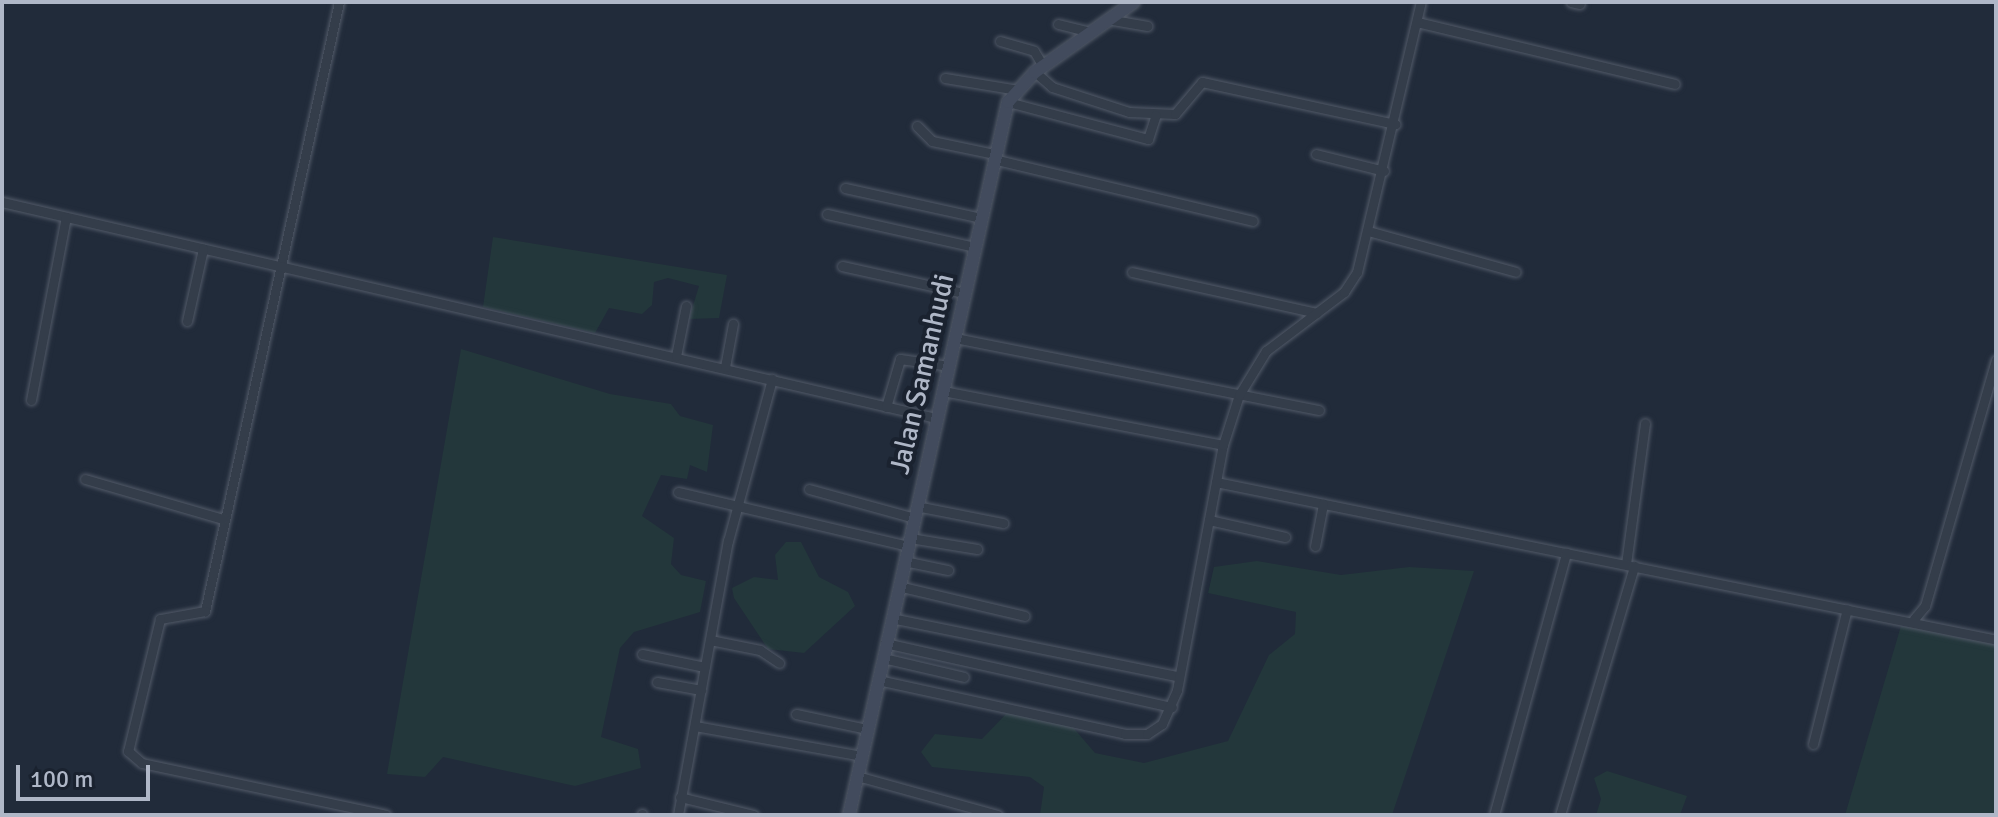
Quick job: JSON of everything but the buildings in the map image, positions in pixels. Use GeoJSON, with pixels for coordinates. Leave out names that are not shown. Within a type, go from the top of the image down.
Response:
{"type":"FeatureCollection","features":[{"type":"Feature","properties":{"kind":"street"},"geometry":{"type":"LineString","coordinates":[[339,2],[284,267],[223,519],[205,611],[196,617],[168,612],[157,625],[130,756],[386,815]]}},
{"type":"Feature","properties":{"kind":"street","name":"Jalan Samanhudi"},"geometry":{"type":"LineString","coordinates":[[849,815],[1008,102],[1039,69],[1134,2]]}},
{"type":"Feature","properties":{"kind":"street"},"geometry":{"type":"LineString","coordinates":[[878,680],[1139,736],[1162,724],[1172,707],[1223,445],[1239,395],[1266,351],[1344,292],[1372,232],[1421,2]]}},
{"type":"Feature","properties":{"kind":"street"},"geometry":{"type":"LineString","coordinates":[[1107,19],[1147,26]]}},
{"type":"Feature","properties":{"kind":"street"},"geometry":{"type":"LineString","coordinates":[[1417,22],[1675,84]]}},
{"type":"Feature","properties":{"kind":"street"},"geometry":{"type":"LineString","coordinates":[[1058,24],[1090,32]]}},
{"type":"Feature","properties":{"kind":"street"},"geometry":{"type":"LineString","coordinates":[[1000,41],[1034,51],[1039,69],[1084,99],[1156,115],[1175,114],[1202,82],[1395,124]]}},
{"type":"Feature","properties":{"kind":"street"},"geometry":{"type":"LineString","coordinates":[[945,78],[1018,90]]}},
{"type":"Feature","properties":{"kind":"street"},"geometry":{"type":"LineString","coordinates":[[1008,102],[1148,139],[1156,115]]}},
{"type":"Feature","properties":{"kind":"street"},"geometry":{"type":"LineString","coordinates":[[917,126],[932,141],[1253,221]]}},
{"type":"Feature","properties":{"kind":"street"},"geometry":{"type":"LineString","coordinates":[[1316,154],[1384,171]]}},
{"type":"Feature","properties":{"kind":"street"},"geometry":{"type":"LineString","coordinates":[[845,188],[982,218]]}},
{"type":"Feature","properties":{"kind":"street"},"geometry":{"type":"LineString","coordinates":[[2,202],[936,418]]}},
{"type":"Feature","properties":{"kind":"street"},"geometry":{"type":"LineString","coordinates":[[827,214],[975,247]]}},
{"type":"Feature","properties":{"kind":"street"},"geometry":{"type":"LineString","coordinates":[[31,400],[66,217]]}},
{"type":"Feature","properties":{"kind":"street"},"geometry":{"type":"LineString","coordinates":[[1372,232],[1516,272]]}},
{"type":"Feature","properties":{"kind":"street"},"geometry":{"type":"LineString","coordinates":[[187,321],[203,249]]}},
{"type":"Feature","properties":{"kind":"street"},"geometry":{"type":"LineString","coordinates":[[842,266],[964,293]]}},
{"type":"Feature","properties":{"kind":"street"},"geometry":{"type":"LineString","coordinates":[[1132,272],[1317,313]]}},
{"type":"Feature","properties":{"kind":"street"},"geometry":{"type":"LineString","coordinates":[[676,356],[686,306]]}},
{"type":"Feature","properties":{"kind":"street"},"geometry":{"type":"LineString","coordinates":[[725,367],[733,324]]}},
{"type":"Feature","properties":{"kind":"street"},"geometry":{"type":"LineString","coordinates":[[955,338],[1319,410]]}},
{"type":"Feature","properties":{"kind":"street"},"geometry":{"type":"LineString","coordinates":[[886,407],[900,359],[949,366]]}},
{"type":"Feature","properties":{"kind":"street"},"geometry":{"type":"LineString","coordinates":[[1914,619],[1925,606],[1996,360]]}},
{"type":"Feature","properties":{"kind":"street"},"geometry":{"type":"LineString","coordinates":[[678,815],[737,505],[772,379]]}},
{"type":"Feature","properties":{"kind":"street"},"geometry":{"type":"LineString","coordinates":[[943,391],[1223,445]]}},
{"type":"Feature","properties":{"kind":"street"},"geometry":{"type":"LineString","coordinates":[[1560,815],[1630,565],[1645,423]]}},
{"type":"Feature","properties":{"kind":"street"},"geometry":{"type":"LineString","coordinates":[[85,479],[223,519]]}},
{"type":"Feature","properties":{"kind":"street"},"geometry":{"type":"LineString","coordinates":[[1216,482],[1847,609],[1914,619],[1996,640]]}},
{"type":"Feature","properties":{"kind":"street"},"geometry":{"type":"LineString","coordinates":[[809,489],[915,512],[1003,523]]}},
{"type":"Feature","properties":{"kind":"street"},"geometry":{"type":"LineString","coordinates":[[678,492],[909,542],[977,549]]}},
{"type":"Feature","properties":{"kind":"street"},"geometry":{"type":"LineString","coordinates":[[1315,546],[1323,504]]}},
{"type":"Feature","properties":{"kind":"street"},"geometry":{"type":"LineString","coordinates":[[1209,520],[1285,537]]}},
{"type":"Feature","properties":{"kind":"street"},"geometry":{"type":"LineString","coordinates":[[1494,815],[1566,553]]}},
{"type":"Feature","properties":{"kind":"street"},"geometry":{"type":"LineString","coordinates":[[904,561],[948,570]]}},
{"type":"Feature","properties":{"kind":"street"},"geometry":{"type":"LineString","coordinates":[[898,586],[1025,616]]}},
{"type":"Feature","properties":{"kind":"street"},"geometry":{"type":"LineString","coordinates":[[1813,744],[1847,609]]}},
{"type":"Feature","properties":{"kind":"street"},"geometry":{"type":"LineString","coordinates":[[891,618],[1176,676]]}},
{"type":"Feature","properties":{"kind":"street"},"geometry":{"type":"LineString","coordinates":[[710,640],[760,650],[779,663]]}},
{"type":"Feature","properties":{"kind":"street"},"geometry":{"type":"LineString","coordinates":[[885,643],[1172,707]]}},
{"type":"Feature","properties":{"kind":"street"},"geometry":{"type":"LineString","coordinates":[[642,654],[705,667]]}},
{"type":"Feature","properties":{"kind":"street"},"geometry":{"type":"LineString","coordinates":[[883,658],[964,677]]}},
{"type":"Feature","properties":{"kind":"street"},"geometry":{"type":"LineString","coordinates":[[657,682],[701,690]]}},
{"type":"Feature","properties":{"kind":"street"},"geometry":{"type":"LineString","coordinates":[[796,714],[867,729]]}},
{"type":"Feature","properties":{"kind":"street"},"geometry":{"type":"LineString","coordinates":[[695,726],[861,756]]}},
{"type":"Feature","properties":{"kind":"street"},"geometry":{"type":"LineString","coordinates":[[857,776],[998,815]]}},
{"type":"Feature","properties":{"kind":"street"},"geometry":{"type":"LineString","coordinates":[[680,797],[754,815]]}},
{"type":"Feature","properties":{"kind":"green space"},"geometry":{"type":"Polygon","coordinates":[[[493,237],[727,275],[719,318],[689,319],[699,286],[668,278],[654,282],[652,305],[642,314],[609,308],[595,333],[483,307],[493,237]]]}},
{"type":"Feature","properties":{"kind":"green space"},"geometry":{"type":"Polygon","coordinates":[[[461,349],[610,394],[671,404],[680,416],[713,425],[707,472],[690,465],[687,479],[661,475],[642,516],[674,538],[671,564],[681,575],[706,581],[700,612],[634,632],[620,648],[601,737],[638,749],[641,768],[575,786],[443,757],[425,777],[387,774],[461,349]]]}},
{"type":"Feature","properties":{"kind":"green space"},"geometry":{"type":"Polygon","coordinates":[[[786,542],[801,542],[819,577],[848,592],[855,606],[804,653],[768,649],[734,598],[732,588],[754,577],[778,580],[775,555],[786,542]]]}},
{"type":"Feature","properties":{"kind":"green space"},"geometry":{"type":"Polygon","coordinates":[[[1257,561],[1341,575],[1409,567],[1474,571],[1392,815],[1040,815],[1044,787],[1030,777],[932,767],[921,752],[935,734],[982,739],[1007,713],[1071,725],[1095,753],[1144,763],[1228,741],[1269,655],[1295,634],[1296,612],[1208,593],[1214,567],[1257,561]]]}},
{"type":"Feature","properties":{"kind":"green space"},"geometry":{"type":"Polygon","coordinates":[[[1901,626],[1996,645],[1996,815],[1845,815],[1901,626]]]}},
{"type":"Feature","properties":{"kind":"green space"},"geometry":{"type":"Polygon","coordinates":[[[1607,771],[1687,796],[1680,815],[1596,815],[1601,799],[1594,778],[1607,771]]]}}]}
